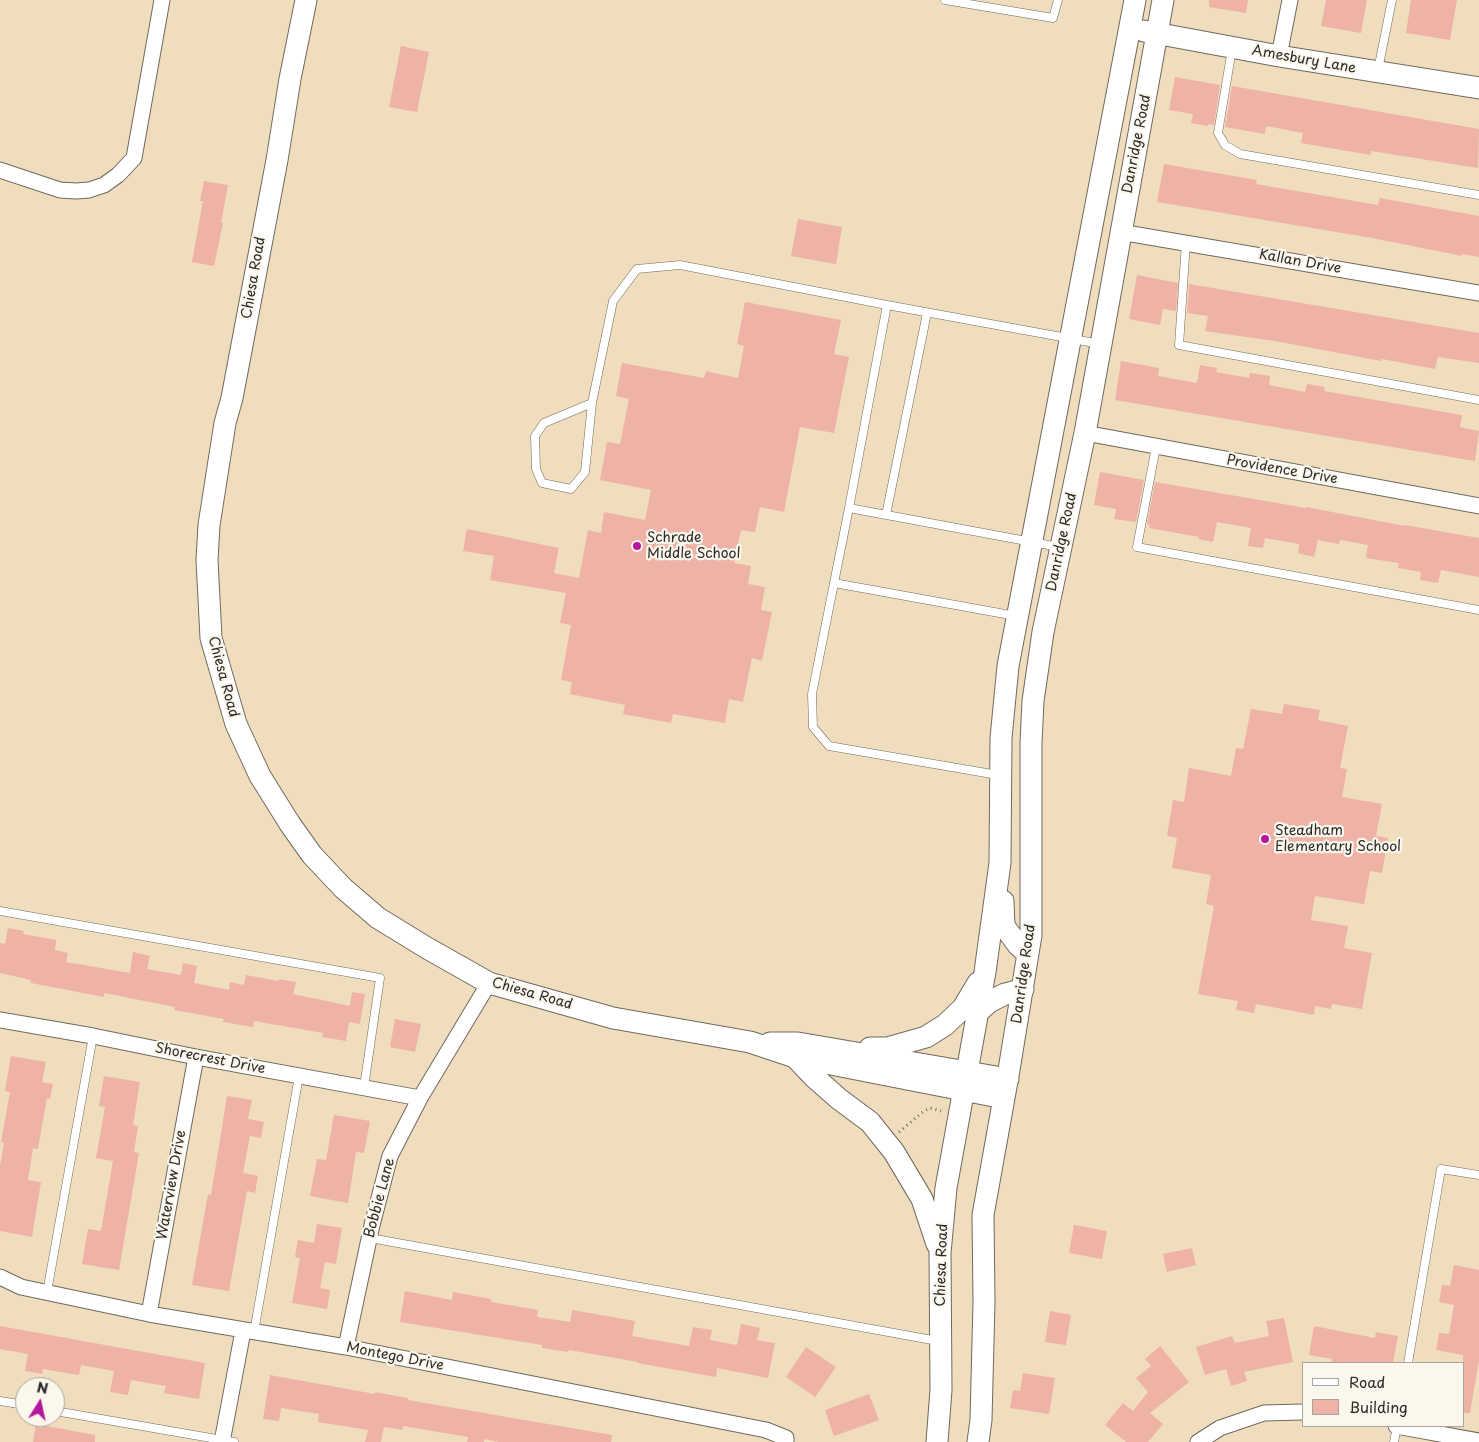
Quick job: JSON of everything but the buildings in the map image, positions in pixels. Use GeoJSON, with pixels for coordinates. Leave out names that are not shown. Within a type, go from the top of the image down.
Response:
{"type":"FeatureCollection","features":[{"type":"Feature","properties":{"kind":"main road","name":"Chiesa Road"},"geometry":{"type":"LineString","coordinates":[[306,0],[232,398],[225,423],[209,525],[207,560],[211,638],[236,724],[260,776],[312,855],[343,888],[378,918],[489,983],[614,1018],[750,1042],[795,1057],[966,1081]]}},
{"type":"Feature","properties":{"kind":"main road"},"geometry":{"type":"LineString","coordinates":[[1028,954],[1018,945],[1004,926],[1000,863],[1000,775],[1001,738],[1008,666],[1135,0]]}},
{"type":"Feature","properties":{"kind":"main road","name":"Danridge Road"},"geometry":{"type":"LineString","coordinates":[[1006,1089],[1031,935],[1031,743],[1033,701],[1043,632],[1085,433],[1163,0]]}},
{"type":"Feature","properties":{"kind":"main road","name":"Amesbury Lane"},"geometry":{"type":"LineString","coordinates":[[1129,29],[1279,56],[1479,88]]}},
{"type":"Feature","properties":{"kind":"main road"},"geometry":{"type":"LineString","coordinates":[[966,1081],[985,972],[1000,863]]}},
{"type":"Feature","properties":{"kind":"main road"},"geometry":{"type":"LineString","coordinates":[[830,1048],[887,1048],[926,1037],[945,1026],[962,1008],[985,972]]}},
{"type":"Feature","properties":{"kind":"main road"},"geometry":{"type":"LineString","coordinates":[[978,1013],[989,1002],[1005,994],[1023,989]]}},
{"type":"Feature","properties":{"kind":"main road","name":"Chiesa Road"},"geometry":{"type":"LineString","coordinates":[[750,1042],[798,1043],[830,1048],[1006,1089]]}},
{"type":"Feature","properties":{"kind":"main road"},"geometry":{"type":"LineString","coordinates":[[795,1057],[839,1099],[870,1122],[894,1152],[922,1198],[940,1253]]}},
{"type":"Feature","properties":{"kind":"main road","name":"Chiesa Road"},"geometry":{"type":"LineString","coordinates":[[937,1442],[941,1390],[940,1253],[946,1188],[966,1081]]}},
{"type":"Feature","properties":{"kind":"main road"},"geometry":{"type":"LineString","coordinates":[[978,1442],[982,1420],[983,1215],[1006,1089]]}},
{"type":"Feature","properties":{"kind":"street"},"geometry":{"type":"LineString","coordinates":[[0,170],[60,190],[76,191],[104,185],[118,176],[134,158],[162,0]]}},
{"type":"Feature","properties":{"kind":"street"},"geometry":{"type":"LineString","coordinates":[[1279,56],[1290,0]]}},
{"type":"Feature","properties":{"kind":"street","name":"Kallan Drive"},"geometry":{"type":"LineString","coordinates":[[1120,232],[1479,293]]}},
{"type":"Feature","properties":{"kind":"street","name":"Providence Drive"},"geometry":{"type":"LineString","coordinates":[[1085,433],[1479,506]]}},
{"type":"Feature","properties":{"kind":"street","name":"Bobbie Lane"},"geometry":{"type":"LineString","coordinates":[[346,1347],[390,1156],[420,1098],[489,983]]}},
{"type":"Feature","properties":{"kind":"street","name":"Shorecrest Drive"},"geometry":{"type":"LineString","coordinates":[[0,1020],[420,1098]]}},
{"type":"Feature","properties":{"kind":"street","name":"Waterview Drive"},"geometry":{"type":"LineString","coordinates":[[149,1314],[196,1057]]}},
{"type":"Feature","properties":{"kind":"street","name":"Montego Drive"},"geometry":{"type":"LineString","coordinates":[[0,1278],[21,1287],[149,1314],[346,1347],[766,1430],[786,1438],[786,1442]]}},
{"type":"Feature","properties":{"kind":"street"},"geometry":{"type":"LineString","coordinates":[[227,1441],[248,1332]]}},
{"type":"Feature","properties":{"kind":"street"},"geometry":{"type":"LineString","coordinates":[[1198,1442],[1220,1428],[1264,1413],[1302,1412]]}},
{"type":"Feature","properties":{"kind":"street"},"geometry":{"type":"LineString","coordinates":[[1402,1427],[1479,1441]]}},
{"type":"Feature","properties":{"kind":"lane"},"geometry":{"type":"LineString","coordinates":[[945,0],[1053,18],[1058,0]]}},
{"type":"Feature","properties":{"kind":"lane"},"geometry":{"type":"LineString","coordinates":[[1378,72],[1392,0]]}},
{"type":"Feature","properties":{"kind":"lane"},"geometry":{"type":"LineString","coordinates":[[1232,47],[1218,133],[1225,145],[1240,154],[1479,195]]}},
{"type":"Feature","properties":{"kind":"lane"},"geometry":{"type":"LineString","coordinates":[[1186,242],[1179,345],[1479,400]]}},
{"type":"Feature","properties":{"kind":"lane"},"geometry":{"type":"LineString","coordinates":[[592,404],[544,423],[535,436],[536,469],[542,483],[571,488],[585,472],[592,404],[613,301],[638,269],[680,266],[1070,340],[1100,344]]}},
{"type":"Feature","properties":{"kind":"lane"},"geometry":{"type":"LineString","coordinates":[[887,306],[812,694],[813,727],[829,746],[1000,775]]}},
{"type":"Feature","properties":{"kind":"lane"},"geometry":{"type":"LineString","coordinates":[[886,515],[927,313]]}},
{"type":"Feature","properties":{"kind":"lane"},"geometry":{"type":"LineString","coordinates":[[1156,447],[1138,547],[1479,610]]}},
{"type":"Feature","properties":{"kind":"lane"},"geometry":{"type":"LineString","coordinates":[[849,508],[1061,547]]}},
{"type":"Feature","properties":{"kind":"lane"},"geometry":{"type":"LineString","coordinates":[[834,583],[1017,616]]}},
{"type":"Feature","properties":{"kind":"lane"},"geometry":{"type":"LineString","coordinates":[[0,911],[380,978],[364,1087]]}},
{"type":"Feature","properties":{"kind":"lane"},"geometry":{"type":"LineString","coordinates":[[47,1292],[93,1036]]}},
{"type":"Feature","properties":{"kind":"lane"},"geometry":{"type":"LineString","coordinates":[[248,1332],[299,1076]]}},
{"type":"Feature","properties":{"kind":"lane"},"geometry":{"type":"LineString","coordinates":[[1408,1362],[1442,1169],[1479,1175]]}},
{"type":"Feature","properties":{"kind":"lane"},"geometry":{"type":"LineString","coordinates":[[370,1238],[941,1341]]}},
{"type":"Feature","properties":{"kind":"lane"},"geometry":{"type":"LineString","coordinates":[[0,1401],[15,1403]]}},
{"type":"Feature","properties":{"kind":"lane"},"geometry":{"type":"LineString","coordinates":[[65,1412],[227,1441]]}},
{"type":"Feature","properties":{"kind":"lane"},"geometry":{"type":"LineString","coordinates":[[1394,1442],[1397,1427]]}},
{"type":"Feature","properties":{"kind":"path"},"geometry":{"type":"LineString","coordinates":[[894,1136],[924,1110],[930,1108],[949,1112]]}},
{"type":"Feature","properties":{"kind":"place","name":"Schrade Middle School"},"geometry":{"type":"Point","coordinates":[637,546]}},
{"type":"Feature","properties":{"kind":"place","name":"Steadham Elementary School"},"geometry":{"type":"Point","coordinates":[1265,839]}}]}
